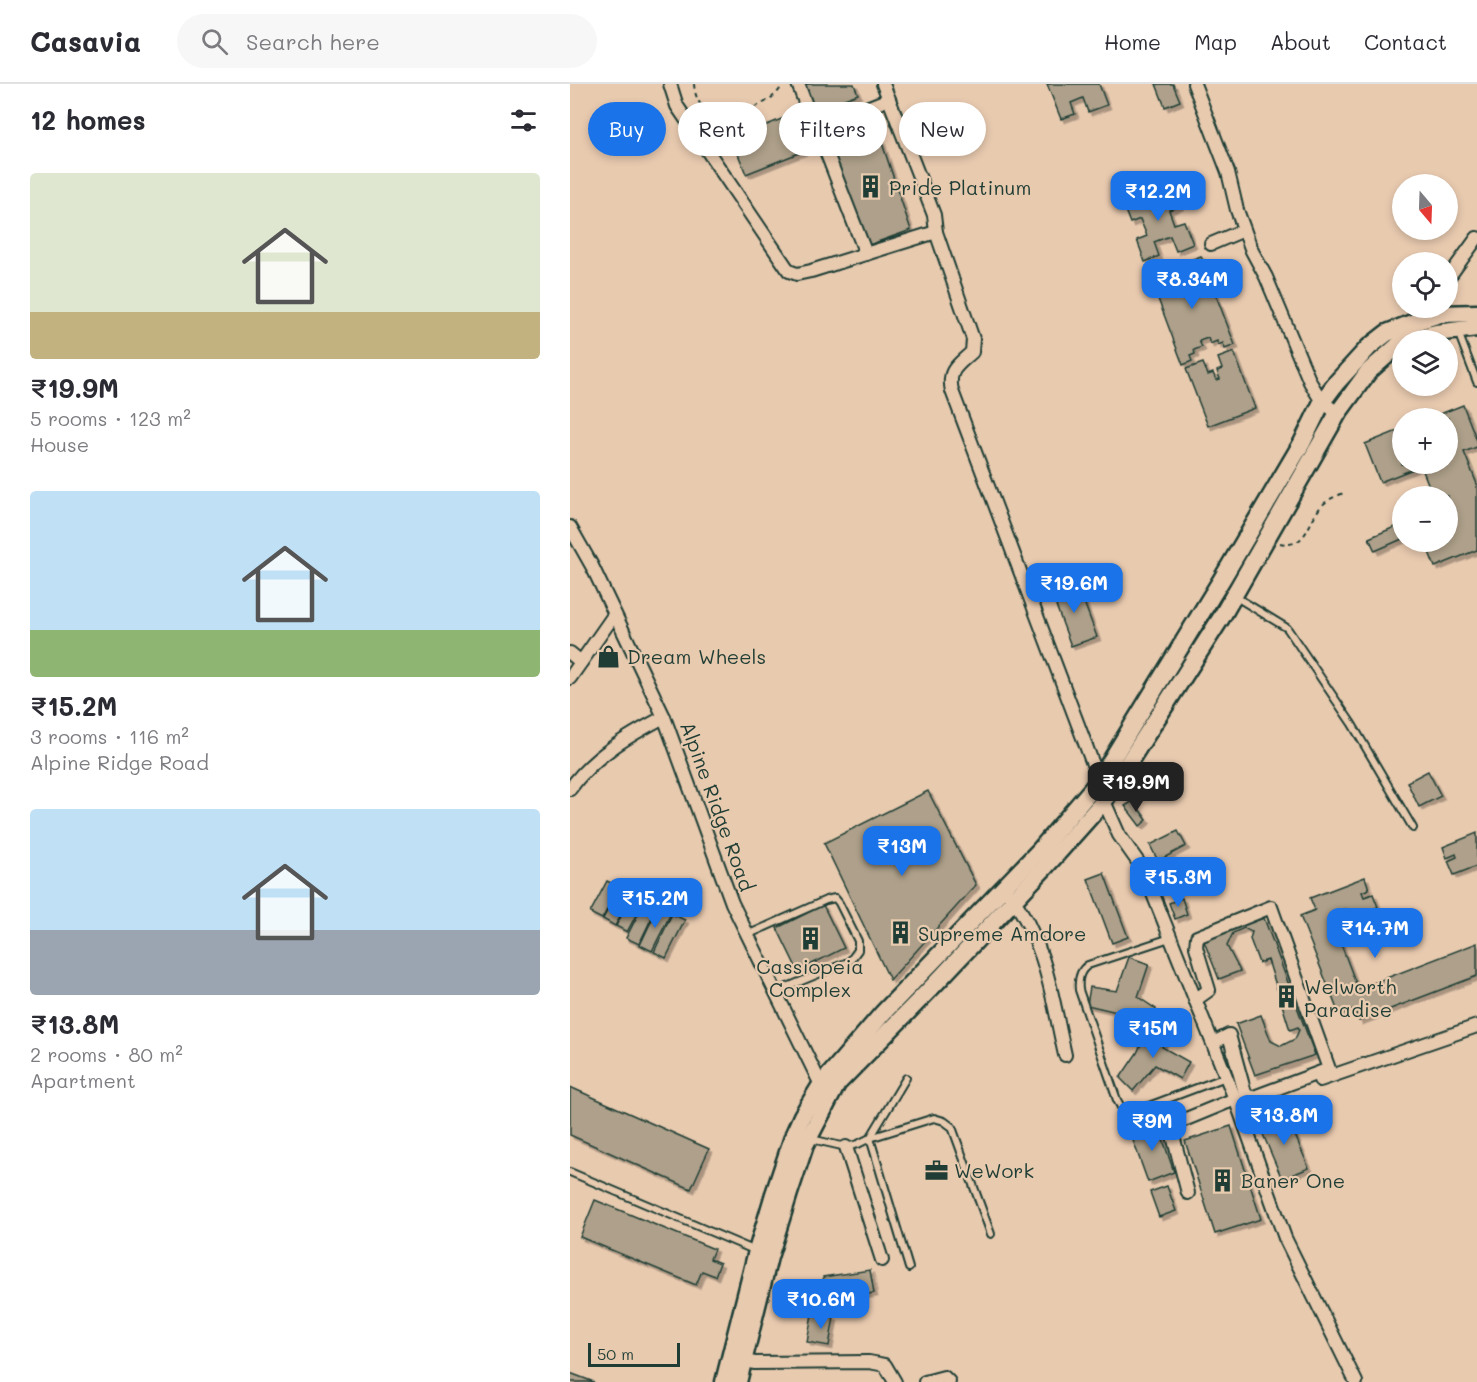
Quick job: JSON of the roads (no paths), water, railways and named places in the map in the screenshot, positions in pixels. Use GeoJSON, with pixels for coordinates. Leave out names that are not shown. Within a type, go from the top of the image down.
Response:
{"type":"FeatureCollection","features":[{"type":"Feature","properties":{"kind":"street"},"geometry":{"type":"LineString","coordinates":[[670,84],[677,106],[789,271],[797,274],[811,271],[936,232]]}},
{"type":"Feature","properties":{"kind":"street"},"geometry":{"type":"LineString","coordinates":[[798,84],[805,102]]}},
{"type":"Feature","properties":{"kind":"street"},"geometry":{"type":"LineString","coordinates":[[883,84],[934,215],[936,232],[973,339],[972,352],[954,368],[949,379],[952,391],[1104,801],[1119,835],[1143,869],[1237,1104],[1285,1238],[1356,1382]]}},
{"type":"Feature","properties":{"kind":"street"},"geometry":{"type":"LineString","coordinates":[[1194,84],[1228,172],[1244,230],[1298,354],[1322,402],[1338,413]]}},
{"type":"Feature","properties":{"kind":"street"},"geometry":{"type":"LineString","coordinates":[[866,254],[817,128],[889,99]]}},
{"type":"Feature","properties":{"kind":"street"},"geometry":{"type":"LineString","coordinates":[[1211,244],[1244,230]]}},
{"type":"Feature","properties":{"kind":"street"},"geometry":{"type":"LineString","coordinates":[[1458,264],[1477,238]]}},
{"type":"Feature","properties":{"kind":"street"},"geometry":{"type":"LineString","coordinates":[[1458,312],[1477,313]]}},
{"type":"Feature","properties":{"kind":"street"},"geometry":{"type":"LineString","coordinates":[[1009,893],[1040,850],[1098,782],[1222,579],[1302,443],[1322,402],[1369,347],[1387,333],[1424,318]]}},
{"type":"Feature","properties":{"kind":"street"},"geometry":{"type":"LineString","coordinates":[[1458,331],[1477,328]]}},
{"type":"Feature","properties":{"kind":"street"},"geometry":{"type":"LineString","coordinates":[[738,1382],[737,1359],[757,1251],[801,1136],[825,1092],[837,1084],[1009,893],[1104,801],[1234,595],[1338,413],[1368,372],[1392,352]]}},
{"type":"Feature","properties":{"kind":"street","name":"Alpine Ridge Road"},"geometry":{"type":"LineString","coordinates":[[570,527],[592,566],[664,717],[732,903],[825,1092]]}},
{"type":"Feature","properties":{"kind":"street"},"geometry":{"type":"LineString","coordinates":[[570,678],[614,615]]}},
{"type":"Feature","properties":{"kind":"street"},"geometry":{"type":"LineString","coordinates":[[570,653],[581,662]]}},
{"type":"Feature","properties":{"kind":"street"},"geometry":{"type":"LineString","coordinates":[[570,789],[577,778],[600,757],[633,734],[664,717]]}},
{"type":"Feature","properties":{"kind":"street"},"geometry":{"type":"LineString","coordinates":[[1009,893],[1039,945],[1065,1055]]}},
{"type":"Feature","properties":{"kind":"street"},"geometry":{"type":"LineString","coordinates":[[1195,1000],[1209,990],[1196,947],[1197,937],[1271,908],[1329,1069],[1251,1098],[1245,1093],[1229,1035],[1212,1043]]}},
{"type":"Feature","properties":{"kind":"street"},"geometry":{"type":"LineString","coordinates":[[1188,1193],[1172,1132],[1179,1122],[1477,1026]]}},
{"type":"Feature","properties":{"kind":"street"},"geometry":{"type":"LineString","coordinates":[[724,1382],[737,1359],[769,1257],[801,1136]]}},
{"type":"Feature","properties":{"kind":"street"},"geometry":{"type":"LineString","coordinates":[[846,1147],[882,1260]]}},
{"type":"Feature","properties":{"kind":"street"},"geometry":{"type":"LineString","coordinates":[[737,1359],[755,1364],[869,1362],[885,1365],[895,1382]]}},
{"type":"Feature","properties":{"kind":"street"},"geometry":{"type":"LineString","coordinates":[[925,1382],[944,1377],[949,1382]]}},
{"type":"Feature","properties":{"kind":"lane"},"geometry":{"type":"LineString","coordinates":[[1458,331],[1477,382]]}},
{"type":"Feature","properties":{"kind":"lane"},"geometry":{"type":"LineString","coordinates":[[1234,595],[1287,628],[1352,724],[1413,828]]}},
{"type":"Feature","properties":{"kind":"lane"},"geometry":{"type":"LineString","coordinates":[[747,936],[835,898],[858,941],[858,950],[850,961],[775,993]]}},
{"type":"Feature","properties":{"kind":"lane"},"geometry":{"type":"LineString","coordinates":[[1170,938],[1088,965],[1080,974],[1079,990],[1117,1100],[1122,1109],[1130,1113],[1226,1077]]}},
{"type":"Feature","properties":{"kind":"lane"},"geometry":{"type":"LineString","coordinates":[[906,1078],[870,1138],[909,1268]]}},
{"type":"Feature","properties":{"kind":"lane"},"geometry":{"type":"LineString","coordinates":[[801,1136],[846,1147],[934,1118],[944,1121],[952,1127],[991,1234]]}},
{"type":"Feature","properties":{"kind":"lane"},"geometry":{"type":"LineString","coordinates":[[570,1172],[757,1251]]}},
{"type":"Feature","properties":{"kind":"place","name":"Pride Platinum"},"geometry":{"type":"Point","coordinates":[871,187]}},
{"type":"Feature","properties":{"kind":"place","name":"Dream Wheels"},"geometry":{"type":"Point","coordinates":[609,656]}},
{"type":"Feature","properties":{"kind":"place","name":"Supreme Amdore"},"geometry":{"type":"Point","coordinates":[900,933]}},
{"type":"Feature","properties":{"kind":"place","name":"Cassiopeia Complex"},"geometry":{"type":"Point","coordinates":[810,938]}},
{"type":"Feature","properties":{"kind":"place","name":"Welworth Paradise"},"geometry":{"type":"Point","coordinates":[1286,997]}},
{"type":"Feature","properties":{"kind":"place","name":"WeWork"},"geometry":{"type":"Point","coordinates":[936,1170]}},
{"type":"Feature","properties":{"kind":"place","name":"Baner One"},"geometry":{"type":"Point","coordinates":[1223,1180]}}]}
